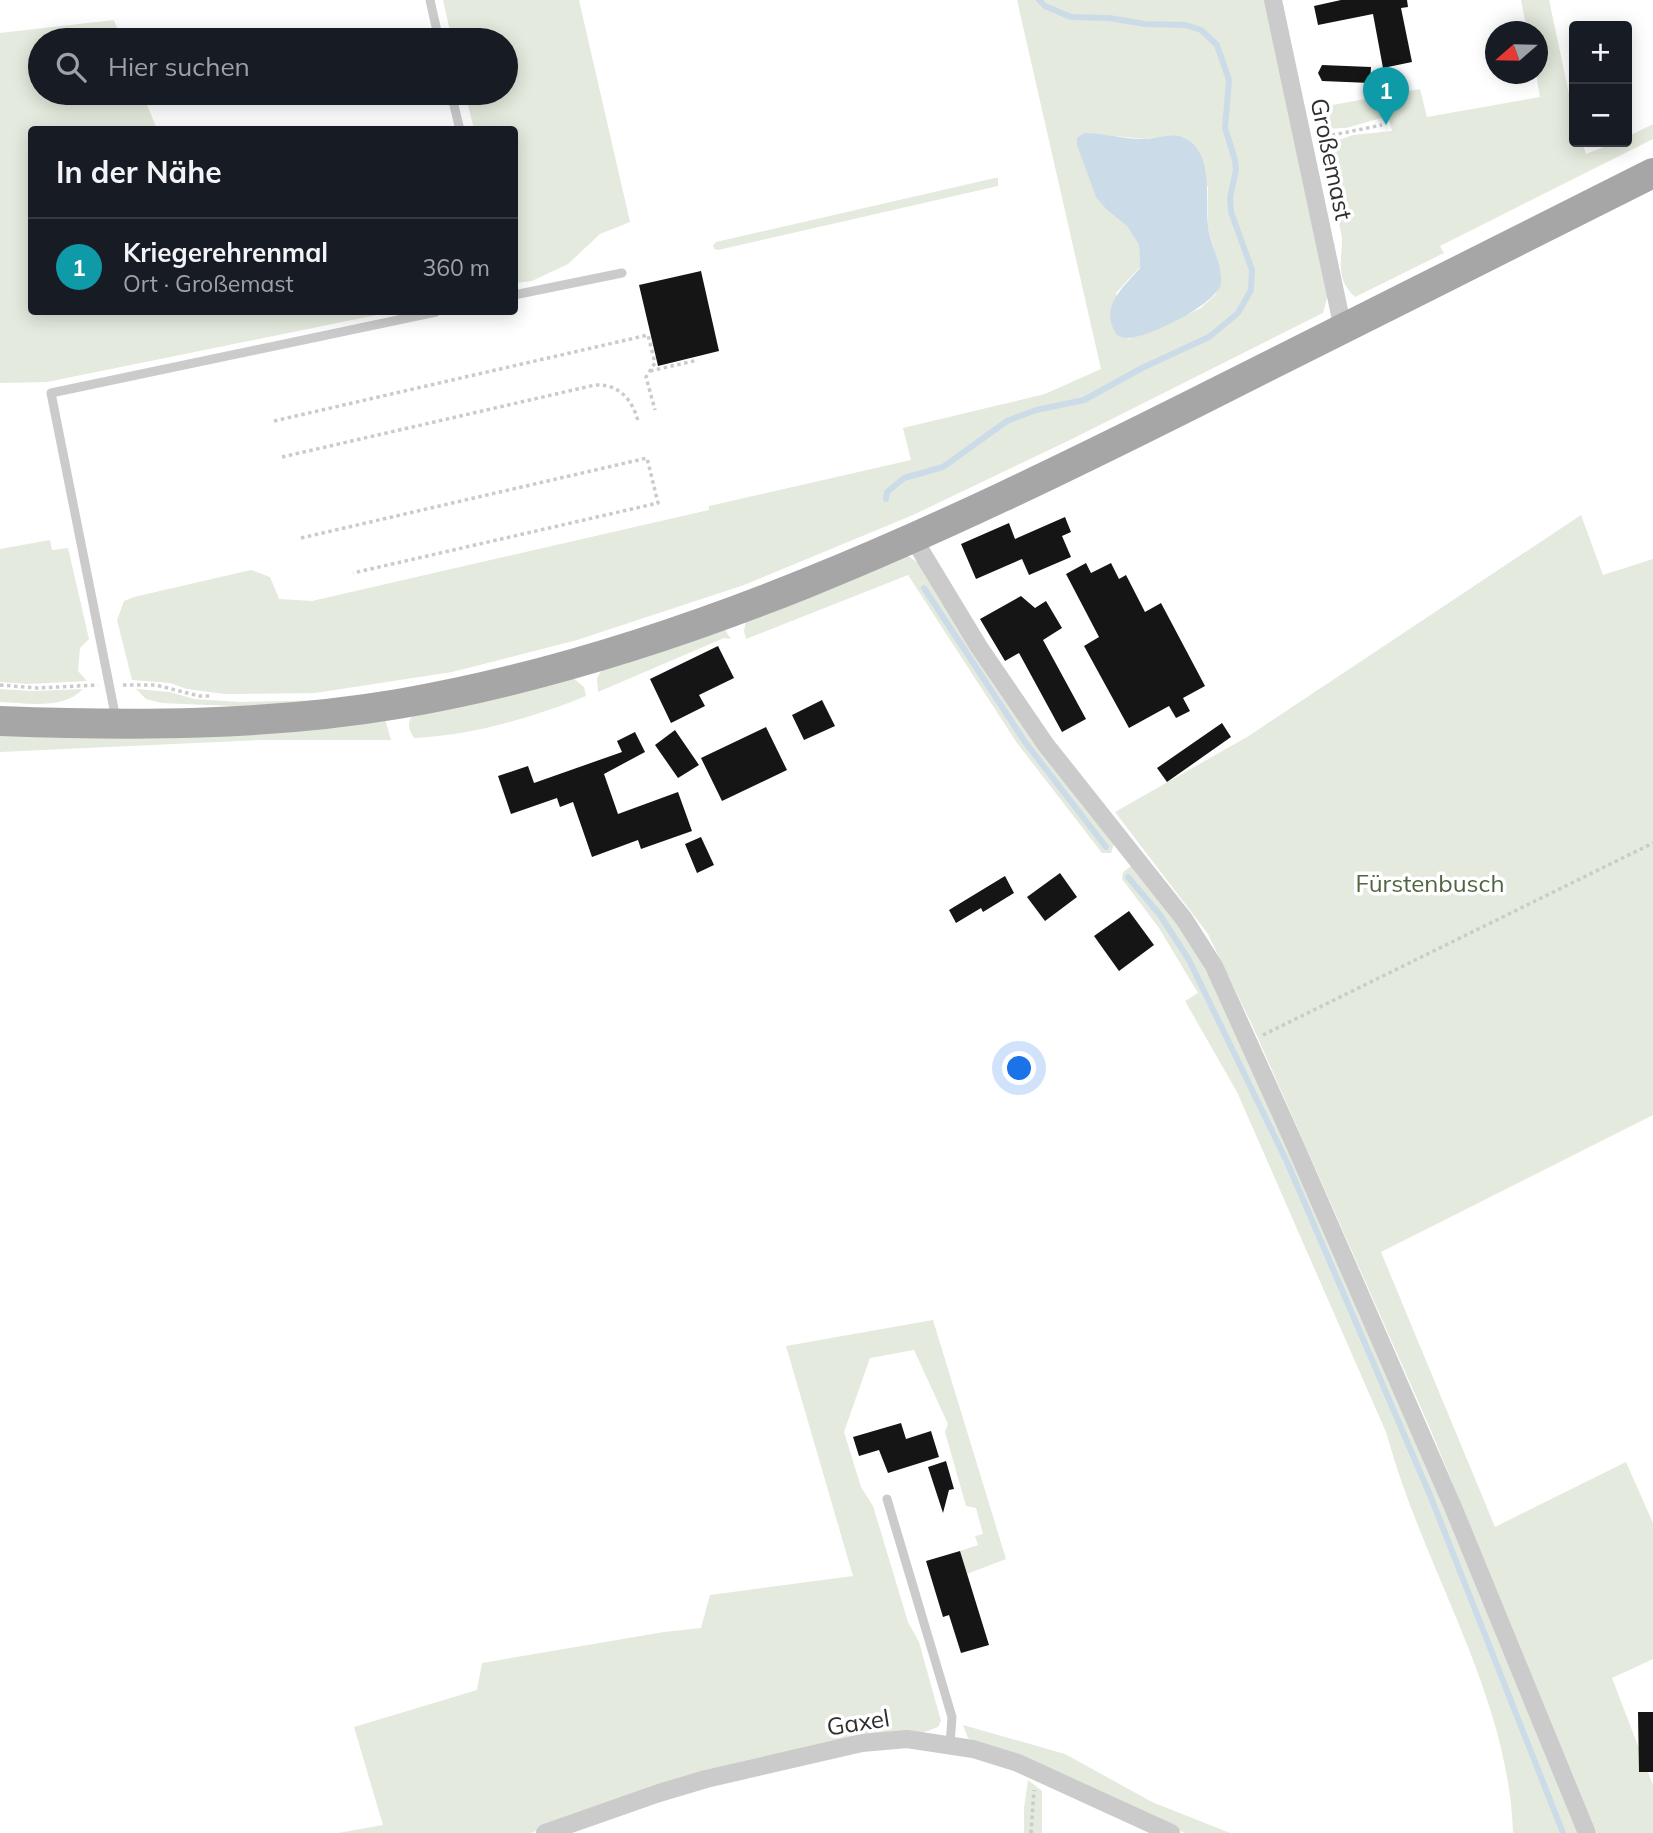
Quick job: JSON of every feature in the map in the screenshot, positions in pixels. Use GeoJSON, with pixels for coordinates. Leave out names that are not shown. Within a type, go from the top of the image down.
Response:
{"type":"FeatureCollection","features":[{"type":"Feature","properties":{"kind":"main road"},"geometry":{"type":"LineString","coordinates":[[0,722],[191,724],[327,714],[400,704],[603,655],[709,619],[914,538],[1062,470],[1653,173]]}},
{"type":"Feature","properties":{"kind":"street","name":"Großemast"},"geometry":{"type":"LineString","coordinates":[[1273,0],[1343,329]]}},
{"type":"Feature","properties":{"kind":"street"},"geometry":{"type":"LineString","coordinates":[[914,538],[979,647],[1046,744],[1201,944],[1249,1042],[1453,1507],[1587,1833]]}},
{"type":"Feature","properties":{"kind":"street","name":"Gaxel"},"geometry":{"type":"LineString","coordinates":[[545,1833],[659,1793],[771,1763],[886,1740],[907,1739],[950,1744],[996,1755],[1038,1771],[1171,1833]]}},
{"type":"Feature","properties":{"kind":"lane"},"geometry":{"type":"LineString","coordinates":[[430,0],[436,28]]}},
{"type":"Feature","properties":{"kind":"lane"},"geometry":{"type":"LineString","coordinates":[[455,105],[459,126]]}},
{"type":"Feature","properties":{"kind":"lane"},"geometry":{"type":"LineString","coordinates":[[518,294],[622,272]]}},
{"type":"Feature","properties":{"kind":"lane"},"geometry":{"type":"LineString","coordinates":[[117,724],[51,393],[422,315]]}},
{"type":"Feature","properties":{"kind":"lane"},"geometry":{"type":"LineString","coordinates":[[887,1499],[952,1717],[950,1744]]}},
{"type":"Feature","properties":{"kind":"path"},"geometry":{"type":"LineString","coordinates":[[1303,141],[1381,125]]}},
{"type":"Feature","properties":{"kind":"path"},"geometry":{"type":"LineString","coordinates":[[274,421],[648,335],[654,363],[646,377],[654,410]]}},
{"type":"Feature","properties":{"kind":"path"},"geometry":{"type":"LineString","coordinates":[[650,371],[698,360]]}},
{"type":"Feature","properties":{"kind":"path"},"geometry":{"type":"LineString","coordinates":[[282,457],[595,385],[607,386],[622,393],[632,403],[638,421]]}},
{"type":"Feature","properties":{"kind":"path"},"geometry":{"type":"LineString","coordinates":[[301,538],[647,458],[657,503],[353,573]]}},
{"type":"Feature","properties":{"kind":"path"},"geometry":{"type":"LineString","coordinates":[[0,685],[37,688],[85,686]]}},
{"type":"Feature","properties":{"kind":"path"},"geometry":{"type":"LineString","coordinates":[[134,685],[156,685],[212,696]]}},
{"type":"Feature","properties":{"kind":"path"},"geometry":{"type":"LineString","coordinates":[[1249,1042],[1653,843]]}},
{"type":"Feature","properties":{"kind":"path"},"geometry":{"type":"LineString","coordinates":[[1031,1833],[1032,1801],[1038,1771]]}},
{"type":"Feature","properties":{"kind":"green space"},"geometry":{"type":"Polygon","coordinates":[[[443,0],[579,0],[630,222],[600,234],[568,264],[532,281],[518,283],[518,126],[473,126],[468,105],[518,105],[518,28],[449,28],[443,0]]]}},
{"type":"Feature","properties":{"kind":"green space"},"geometry":{"type":"Polygon","coordinates":[[[1017,0],[1269,0],[1328,294],[1323,313],[913,515],[744,585],[577,640],[452,672],[315,693],[225,694],[187,689],[170,683],[132,680],[117,620],[124,601],[134,597],[251,570],[270,577],[279,599],[312,601],[709,510],[709,506],[911,460],[903,428],[1045,394],[1101,369],[1017,0]],[[1084,133],[1078,138],[1077,145],[1108,211],[1127,226],[1139,245],[1140,267],[1116,293],[1128,339],[1201,308],[1216,294],[1221,274],[1208,228],[1208,187],[1173,135],[1145,139],[1084,133]]]}},
{"type":"Feature","properties":{"kind":"green space"},"geometry":{"type":"Polygon","coordinates":[[[1521,0],[1549,0],[1569,94],[1569,147],[1584,147],[1586,154],[1604,147],[1632,147],[1632,134],[1653,124],[1653,139],[1440,246],[1444,253],[1355,297],[1342,276],[1342,238],[1324,145],[1353,135],[1392,131],[1388,116],[1346,128],[1321,129],[1316,108],[1420,89],[1427,117],[1540,97],[1538,84],[1548,84],[1548,21],[1525,21],[1521,0]]]}},
{"type":"Feature","properties":{"kind":"green space"},"geometry":{"type":"Polygon","coordinates":[[[114,20],[117,28],[44,28],[114,20]]]}},
{"type":"Feature","properties":{"kind":"green space"},"geometry":{"type":"Polygon","coordinates":[[[28,30],[28,105],[147,105],[156,126],[28,126],[28,315],[376,315],[47,382],[0,383],[0,33],[28,30]]]}},
{"type":"Feature","properties":{"kind":"green space"},"geometry":{"type":"Polygon","coordinates":[[[998,178],[998,186],[718,250],[714,249],[713,245],[716,242],[998,178]]]}},
{"type":"Feature","properties":{"kind":"green space","name":"Fürstenbusch"},"geometry":{"type":"Polygon","coordinates":[[[1581,515],[1603,575],[1653,559],[1653,1115],[1381,1252],[1495,1527],[1626,1462],[1653,1523],[1653,1659],[1612,1678],[1653,1785],[1653,1833],[1597,1833],[1429,1426],[1253,1027],[1208,934],[1115,812],[1247,737],[1581,515]]]}},
{"type":"Feature","properties":{"kind":"green space"},"geometry":{"type":"Polygon","coordinates":[[[50,540],[52,550],[68,548],[89,639],[80,648],[78,671],[87,681],[28,684],[0,682],[0,549],[50,540]]]}},
{"type":"Feature","properties":{"kind":"green space"},"geometry":{"type":"Polygon","coordinates":[[[905,554],[924,567],[1115,841],[1111,853],[1102,853],[1017,743],[908,575],[746,639],[746,619],[905,554]]]}},
{"type":"Feature","properties":{"kind":"green space"},"geometry":{"type":"Polygon","coordinates":[[[724,628],[731,639],[724,638],[598,692],[597,678],[603,668],[724,628]]]}},
{"type":"Feature","properties":{"kind":"green space"},"geometry":{"type":"Polygon","coordinates":[[[572,677],[584,687],[586,696],[544,711],[502,724],[436,736],[414,738],[409,729],[413,714],[572,677]]]}},
{"type":"Feature","properties":{"kind":"green space"},"geometry":{"type":"Polygon","coordinates":[[[0,689],[83,689],[66,700],[33,704],[0,702],[0,689]]]}},
{"type":"Feature","properties":{"kind":"green space"},"geometry":{"type":"Polygon","coordinates":[[[136,689],[170,692],[194,699],[239,702],[327,700],[254,707],[161,703],[146,699],[136,689]]]}},
{"type":"Feature","properties":{"kind":"green space"},"geometry":{"type":"Polygon","coordinates":[[[385,719],[391,740],[262,740],[0,752],[0,734],[385,719]]]}},
{"type":"Feature","properties":{"kind":"green space"},"geometry":{"type":"Polygon","coordinates":[[[1134,864],[1202,956],[1347,1275],[1581,1833],[1513,1833],[1509,1787],[1487,1698],[1418,1526],[1386,1432],[1237,1092],[1185,1001],[1198,993],[1159,928],[1122,879],[1123,872],[1134,864]]]}},
{"type":"Feature","properties":{"kind":"green space"},"geometry":{"type":"Polygon","coordinates":[[[933,1320],[1006,1559],[967,1574],[960,1551],[978,1545],[975,1536],[983,1534],[976,1508],[966,1506],[945,1432],[948,1424],[914,1350],[870,1358],[844,1432],[861,1487],[873,1506],[908,1622],[919,1642],[941,1721],[938,1727],[922,1733],[645,1791],[531,1833],[338,1833],[383,1825],[354,1727],[477,1690],[482,1663],[701,1628],[710,1595],[853,1576],[786,1346],[933,1320]]]}},
{"type":"Feature","properties":{"kind":"green space"},"geometry":{"type":"Polygon","coordinates":[[[963,1725],[1065,1754],[1152,1802],[1230,1833],[1185,1833],[974,1741],[968,1738],[963,1725]]]}},
{"type":"Feature","properties":{"kind":"green space"},"geometry":{"type":"Polygon","coordinates":[[[1028,1780],[1042,1791],[1042,1833],[1024,1833],[1028,1780]]]}},
{"type":"Feature","properties":{"kind":"water"},"geometry":{"type":"Polygon","coordinates":[[[1084,133],[1140,139],[1179,136],[1194,145],[1205,167],[1209,232],[1219,264],[1221,283],[1208,301],[1195,310],[1164,327],[1136,337],[1117,335],[1110,316],[1115,298],[1140,268],[1139,245],[1127,226],[1096,197],[1077,145],[1077,138],[1084,133]]]}},
{"type":"Feature","properties":{"kind":"building"},"geometry":{"type":"Polygon","coordinates":[[[1341,0],[1407,0],[1408,7],[1401,8],[1412,62],[1383,68],[1373,14],[1318,25],[1314,6],[1341,0]]]}},
{"type":"Feature","properties":{"kind":"building"},"geometry":{"type":"Polygon","coordinates":[[[1322,65],[1371,67],[1370,83],[1322,81],[1318,73],[1322,65]]]}},
{"type":"Feature","properties":{"kind":"building"},"geometry":{"type":"Polygon","coordinates":[[[701,271],[719,351],[658,366],[639,285],[701,271]]]}},
{"type":"Feature","properties":{"kind":"building"},"geometry":{"type":"Polygon","coordinates":[[[1065,517],[1071,532],[1062,536],[1071,557],[1029,575],[1022,559],[976,579],[961,544],[1009,523],[1015,539],[1065,517]]]}},
{"type":"Feature","properties":{"kind":"building"},"geometry":{"type":"Polygon","coordinates":[[[1086,563],[1091,573],[1111,563],[1119,579],[1126,575],[1145,612],[1161,603],[1205,686],[1183,698],[1190,711],[1176,718],[1169,706],[1129,728],[1084,646],[1099,637],[1066,574],[1086,563]]]}},
{"type":"Feature","properties":{"kind":"building"},"geometry":{"type":"Polygon","coordinates":[[[1021,596],[1035,608],[1046,601],[1062,628],[1043,640],[1086,719],[1062,732],[1019,653],[1005,661],[980,619],[1021,596]]]}},
{"type":"Feature","properties":{"kind":"building"},"geometry":{"type":"Polygon","coordinates":[[[718,646],[734,678],[699,695],[705,706],[671,723],[650,679],[718,646]]]}},
{"type":"Feature","properties":{"kind":"building"},"geometry":{"type":"Polygon","coordinates":[[[822,700],[835,726],[804,740],[792,715],[822,700]]]}},
{"type":"Feature","properties":{"kind":"building"},"geometry":{"type":"Polygon","coordinates":[[[1222,723],[1231,737],[1167,782],[1157,768],[1222,723]]]}},
{"type":"Feature","properties":{"kind":"building"},"geometry":{"type":"Polygon","coordinates":[[[766,727],[787,770],[722,801],[701,758],[766,727]]]}},
{"type":"Feature","properties":{"kind":"building"},"geometry":{"type":"Polygon","coordinates":[[[675,730],[699,765],[678,778],[655,745],[675,730]]]}},
{"type":"Feature","properties":{"kind":"building"},"geometry":{"type":"Polygon","coordinates":[[[635,732],[645,752],[604,774],[618,814],[678,792],[692,831],[641,849],[638,840],[592,857],[573,802],[560,807],[557,798],[511,814],[498,776],[528,766],[534,783],[622,752],[617,741],[635,732]]]}},
{"type":"Feature","properties":{"kind":"building"},"geometry":{"type":"Polygon","coordinates":[[[701,837],[714,865],[697,873],[685,844],[701,837]]]}},
{"type":"Feature","properties":{"kind":"building"},"geometry":{"type":"Polygon","coordinates":[[[1060,873],[1077,897],[1045,921],[1027,897],[1060,873]]]}},
{"type":"Feature","properties":{"kind":"building"},"geometry":{"type":"Polygon","coordinates":[[[1005,876],[1014,893],[983,912],[981,908],[956,923],[949,910],[1005,876]]]}},
{"type":"Feature","properties":{"kind":"building"},"geometry":{"type":"Polygon","coordinates":[[[1129,911],[1154,945],[1119,971],[1094,936],[1129,911]]]}},
{"type":"Feature","properties":{"kind":"building"},"geometry":{"type":"Polygon","coordinates":[[[901,1423],[906,1439],[931,1431],[939,1457],[888,1473],[879,1450],[859,1456],[853,1437],[901,1423]]]}},
{"type":"Feature","properties":{"kind":"building"},"geometry":{"type":"Polygon","coordinates":[[[946,1461],[954,1489],[949,1490],[943,1513],[928,1467],[946,1461]]]}},
{"type":"Feature","properties":{"kind":"building"},"geometry":{"type":"Polygon","coordinates":[[[960,1551],[989,1645],[961,1653],[949,1615],[943,1617],[926,1561],[960,1551]]]}},
{"type":"Feature","properties":{"kind":"building"},"geometry":{"type":"Polygon","coordinates":[[[1638,1712],[1653,1712],[1653,1772],[1639,1772],[1638,1712]]]}},
{"type":"Feature","properties":{"kind":"waterway"},"geometry":{"type":"LineString","coordinates":[[886,499],[887,492],[904,478],[943,467],[1007,421],[1036,410],[1084,400],[1142,368],[1209,337],[1238,313],[1251,290],[1252,270],[1231,212],[1230,198],[1236,170],[1225,128],[1229,80],[1217,45],[1201,30],[1186,25],[1071,17],[1045,6],[1039,0]]}},
{"type":"Feature","properties":{"kind":"waterway"},"geometry":{"type":"LineString","coordinates":[[924,588],[1025,742],[1106,847]]}},
{"type":"Feature","properties":{"kind":"waterway"},"geometry":{"type":"LineString","coordinates":[[1128,877],[1160,915],[1189,960],[1287,1162],[1430,1495],[1563,1833]]}},
{"type":"Feature","properties":{"kind":"place","name":"Kriegerehrenmal"},"geometry":{"type":"Point","coordinates":[1386,125]}}]}
